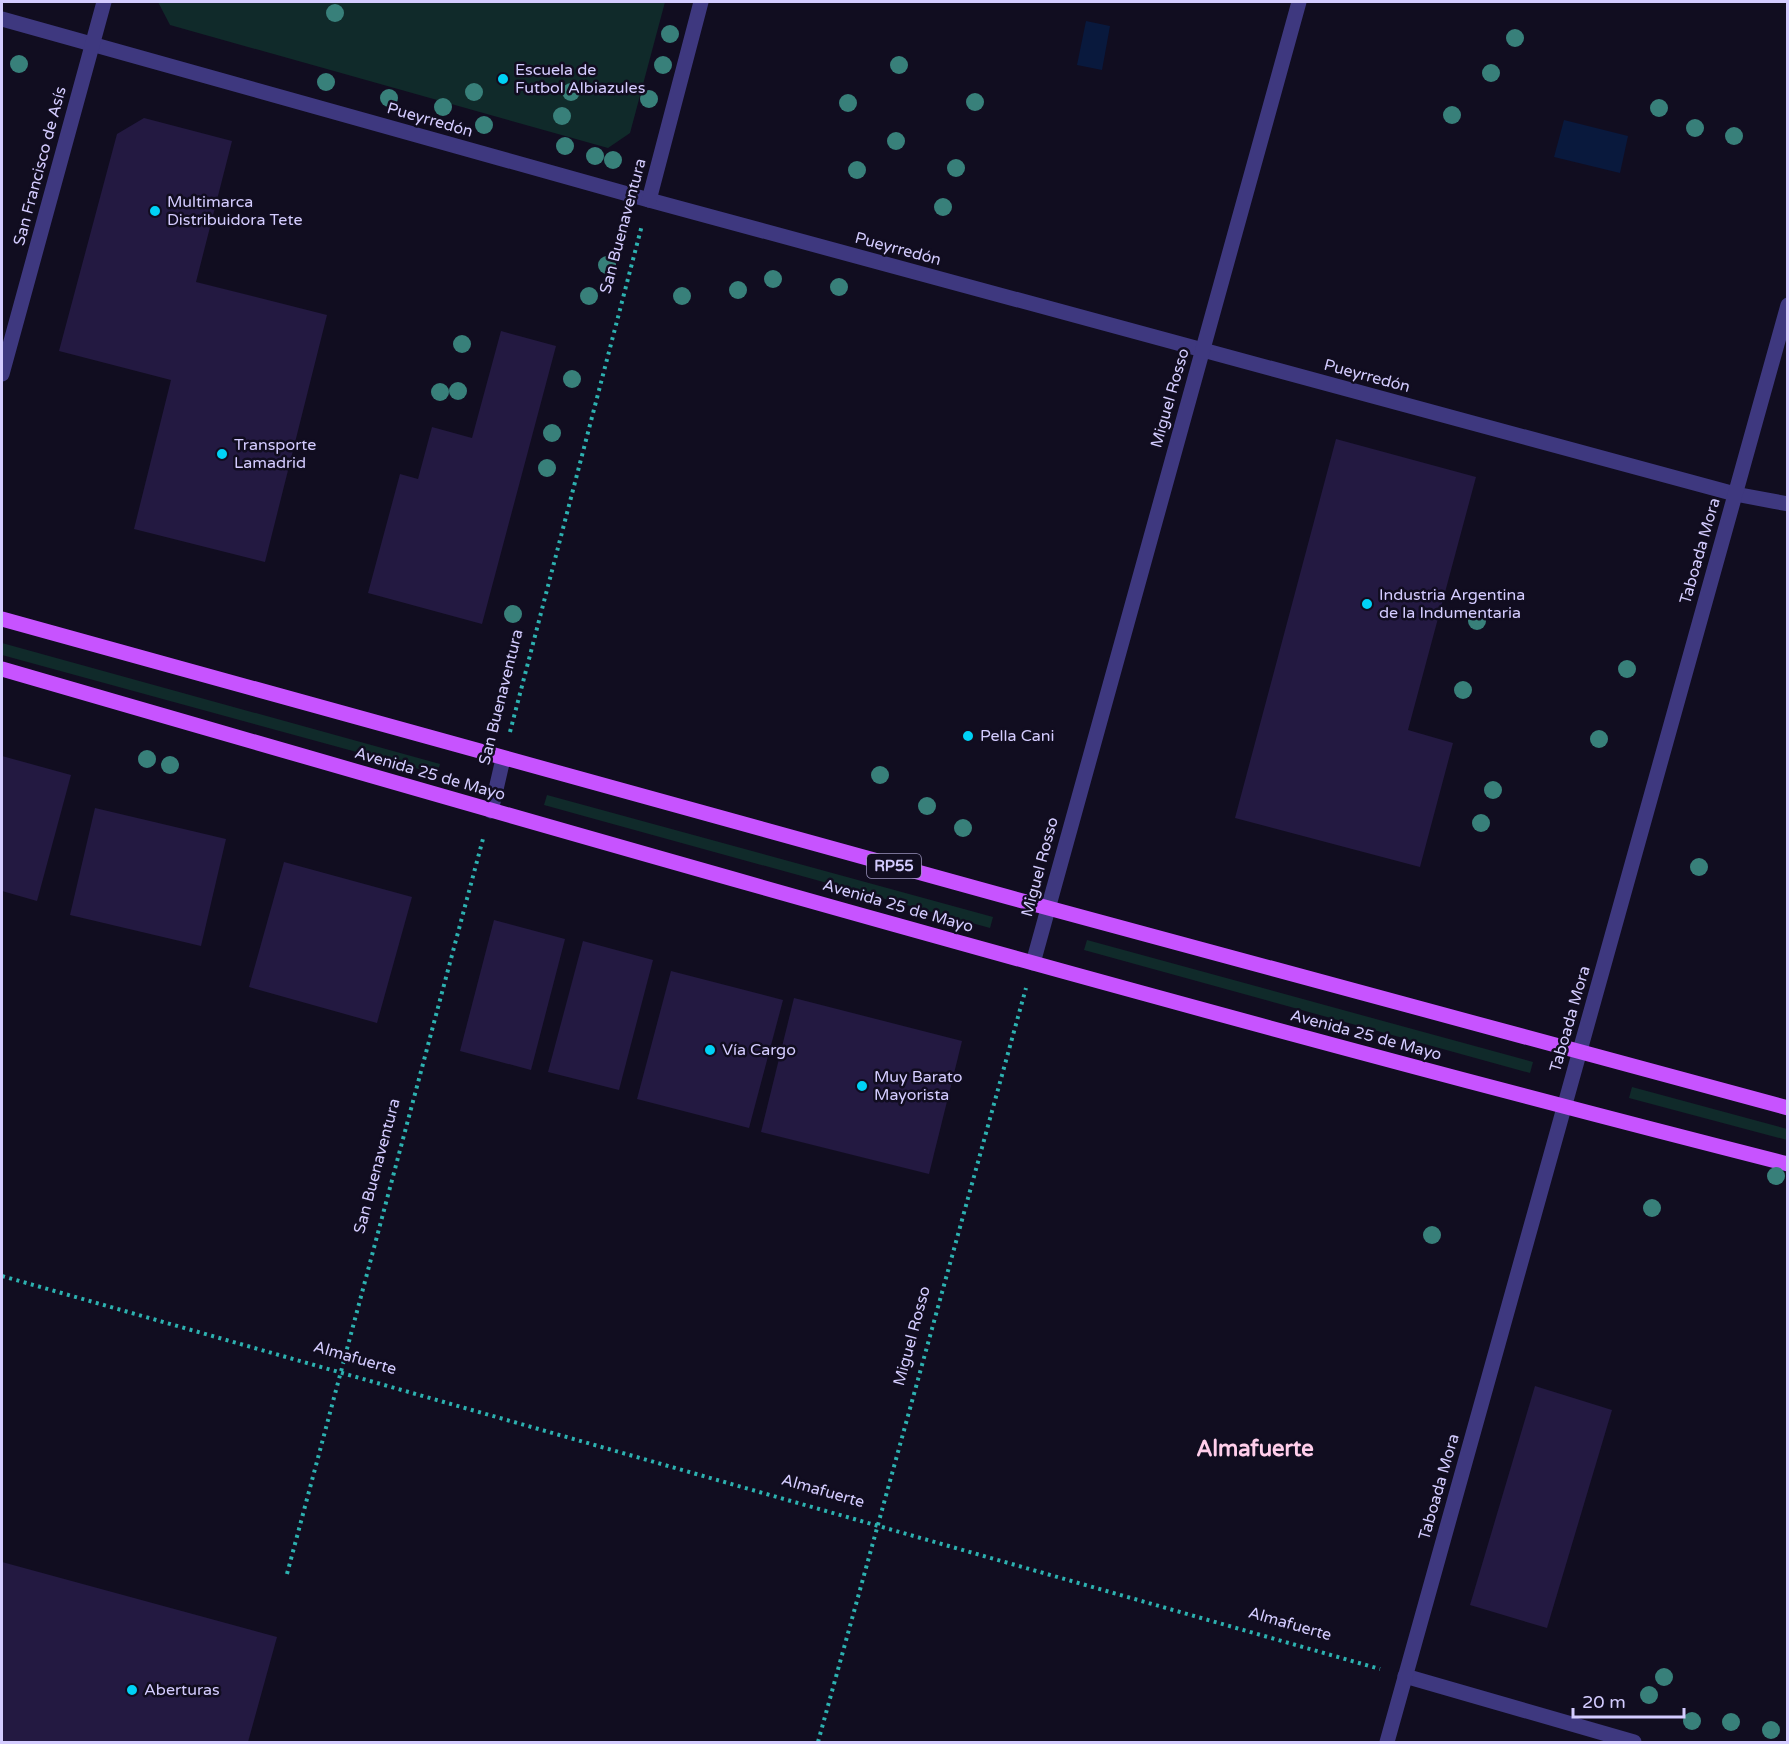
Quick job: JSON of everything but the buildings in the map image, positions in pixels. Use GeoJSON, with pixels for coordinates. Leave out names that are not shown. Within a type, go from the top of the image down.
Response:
{"type":"FeatureCollection","features":[{"type":"Feature","properties":{"kind":"main road","name":"Avenida 25 de Mayo"},"geometry":{"type":"LineString","coordinates":[[2,619],[1047,908],[1788,1108]]}},
{"type":"Feature","properties":{"kind":"main road","name":"Avenida 25 de Mayo"},"geometry":{"type":"LineString","coordinates":[[2,669],[491,811],[1033,963],[1564,1107],[1788,1164]]}},
{"type":"Feature","properties":{"kind":"street","name":"San Francisco de Asís"},"geometry":{"type":"LineString","coordinates":[[2,374],[104,2]]}},
{"type":"Feature","properties":{"kind":"street","name":"San Buenaventura"},"geometry":{"type":"LineString","coordinates":[[649,200],[701,2]]}},
{"type":"Feature","properties":{"kind":"street","name":"Miguel Rosso"},"geometry":{"type":"LineString","coordinates":[[1033,963],[1299,2]]}},
{"type":"Feature","properties":{"kind":"street","name":"Pueyrredón"},"geometry":{"type":"LineString","coordinates":[[2,19],[649,200],[1735,494],[1788,504]]}},
{"type":"Feature","properties":{"kind":"street","name":"Taboada Mora"},"geometry":{"type":"LineString","coordinates":[[1387,1743],[1788,305]]}},
{"type":"Feature","properties":{"kind":"street","name":"San Buenaventura"},"geometry":{"type":"LineString","coordinates":[[491,811],[503,759]]}},
{"type":"Feature","properties":{"kind":"street"},"geometry":{"type":"LineString","coordinates":[[1405,1676],[1634,1743]]}},
{"type":"Feature","properties":{"kind":"path","name":"San Buenaventura"},"geometry":{"type":"LineString","coordinates":[[503,759],[649,200]]}},
{"type":"Feature","properties":{"kind":"path","name":"San Buenaventura"},"geometry":{"type":"LineString","coordinates":[[287,1574],[491,811]]}},
{"type":"Feature","properties":{"kind":"path","name":"Miguel Rosso"},"geometry":{"type":"LineString","coordinates":[[818,1743],[1033,963]]}},
{"type":"Feature","properties":{"kind":"path","name":"Almafuerte"},"geometry":{"type":"LineString","coordinates":[[2,1276],[1405,1676]]}},
{"type":"Feature","properties":{"kind":"green space","name":"Escuela de Futbol Albiazules"},"geometry":{"type":"Polygon","coordinates":[[[158,2],[665,2],[630,133],[608,148],[170,25],[158,2]]]}},
{"type":"Feature","properties":{"kind":"green space"},"geometry":{"type":"Polygon","coordinates":[[[2,643],[440,764],[437,774],[2,655],[2,643]]]}},
{"type":"Feature","properties":{"kind":"green space"},"geometry":{"type":"Polygon","coordinates":[[[547,795],[993,917],[990,928],[544,805],[547,795]]]}},
{"type":"Feature","properties":{"kind":"green space"},"geometry":{"type":"Polygon","coordinates":[[[1087,940],[1533,1062],[1530,1073],[1084,950],[1087,940]]]}},
{"type":"Feature","properties":{"kind":"green space"},"geometry":{"type":"Polygon","coordinates":[[[1632,1087],[1787,1129],[1787,1140],[1629,1098],[1632,1087]]]}},
{"type":"Feature","properties":{"kind":"water"},"geometry":{"type":"Polygon","coordinates":[[[1086,21],[1110,26],[1102,70],[1077,65],[1086,21]]]}},
{"type":"Feature","properties":{"kind":"water"},"geometry":{"type":"Polygon","coordinates":[[[1564,120],[1628,136],[1620,173],[1554,157],[1564,120]]]}},
{"type":"Feature","properties":{"kind":"place","name":"Escuela de Futbol Albiazules"},"geometry":{"type":"Point","coordinates":[503,79]}},
{"type":"Feature","properties":{"kind":"place","name":"Multimarca Distribuidora Tete"},"geometry":{"type":"Point","coordinates":[155,211]}},
{"type":"Feature","properties":{"kind":"place","name":"Transporte Lamadrid"},"geometry":{"type":"Point","coordinates":[222,454]}},
{"type":"Feature","properties":{"kind":"place","name":"Industria Argentina de la Indumentaria"},"geometry":{"type":"Point","coordinates":[1367,604]}},
{"type":"Feature","properties":{"kind":"place","name":"Pella Cani"},"geometry":{"type":"Point","coordinates":[968,736]}},
{"type":"Feature","properties":{"kind":"place","name":"Vía Cargo"},"geometry":{"type":"Point","coordinates":[710,1050]}},
{"type":"Feature","properties":{"kind":"place","name":"Muy Barato Mayorista"},"geometry":{"type":"Point","coordinates":[862,1086]}},
{"type":"Feature","properties":{"kind":"place","name":"Aberturas"},"geometry":{"type":"Point","coordinates":[132,1690]}},
{"type":"Feature","properties":{"kind":"district","name":"Almafuerte"},"geometry":{"type":"Point","coordinates":[1255,1449]}}]}
